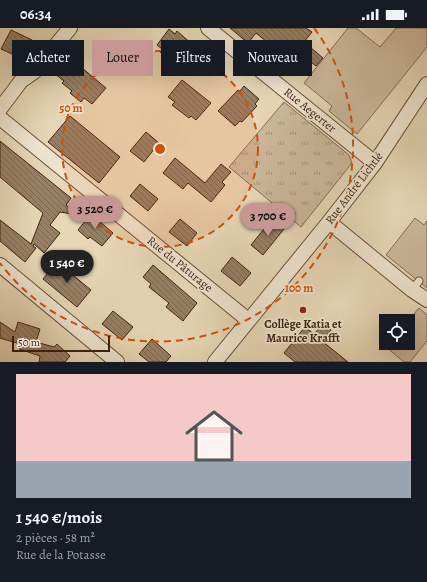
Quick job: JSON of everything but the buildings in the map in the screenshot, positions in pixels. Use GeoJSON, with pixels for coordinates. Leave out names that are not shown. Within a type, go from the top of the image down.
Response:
{"type":"FeatureCollection","features":[{"type":"Feature","properties":{"kind":"street"},"geometry":{"type":"LineString","coordinates":[[0,108],[21,81],[34,72],[70,28]]}},
{"type":"Feature","properties":{"kind":"street","name":"Rue Aegerter"},"geometry":{"type":"LineString","coordinates":[[208,28],[375,163]]}},
{"type":"Feature","properties":{"kind":"street","name":"Rue André Lichtlé"},"geometry":{"type":"LineString","coordinates":[[214,362],[329,222],[375,163],[427,84]]}},
{"type":"Feature","properties":{"kind":"street","name":"Rue du Pâturage"},"geometry":{"type":"LineString","coordinates":[[0,118],[248,320]]}},
{"type":"Feature","properties":{"kind":"street"},"geometry":{"type":"LineString","coordinates":[[329,222],[415,286],[427,300]]}},
{"type":"Feature","properties":{"kind":"street"},"geometry":{"type":"LineString","coordinates":[[0,265],[117,362]]}},
{"type":"Feature","properties":{"kind":"green space"},"geometry":{"type":"Polygon","coordinates":[[[348,28],[356,28],[380,47],[396,28],[427,28],[427,47],[357,134],[329,111],[332,106],[304,83],[310,76],[312,76],[312,73],[348,28]]]}},
{"type":"Feature","properties":{"kind":"green space"},"geometry":{"type":"Polygon","coordinates":[[[284,102],[349,155],[352,163],[301,227],[229,167],[284,102]]]}},
{"type":"Feature","properties":{"kind":"green space"},"geometry":{"type":"Polygon","coordinates":[[[415,218],[424,225],[427,221],[427,288],[386,255],[415,218]]]}},
{"type":"Feature","properties":{"kind":"green space"},"geometry":{"type":"Polygon","coordinates":[[[419,308],[427,315],[427,341],[410,362],[404,362],[390,350],[415,350],[414,314],[419,308]]]}},
{"type":"Feature","properties":{"kind":"place","name":"Collège Katia et Maurice Krafft"},"geometry":{"type":"Point","coordinates":[303,310]}}]}
